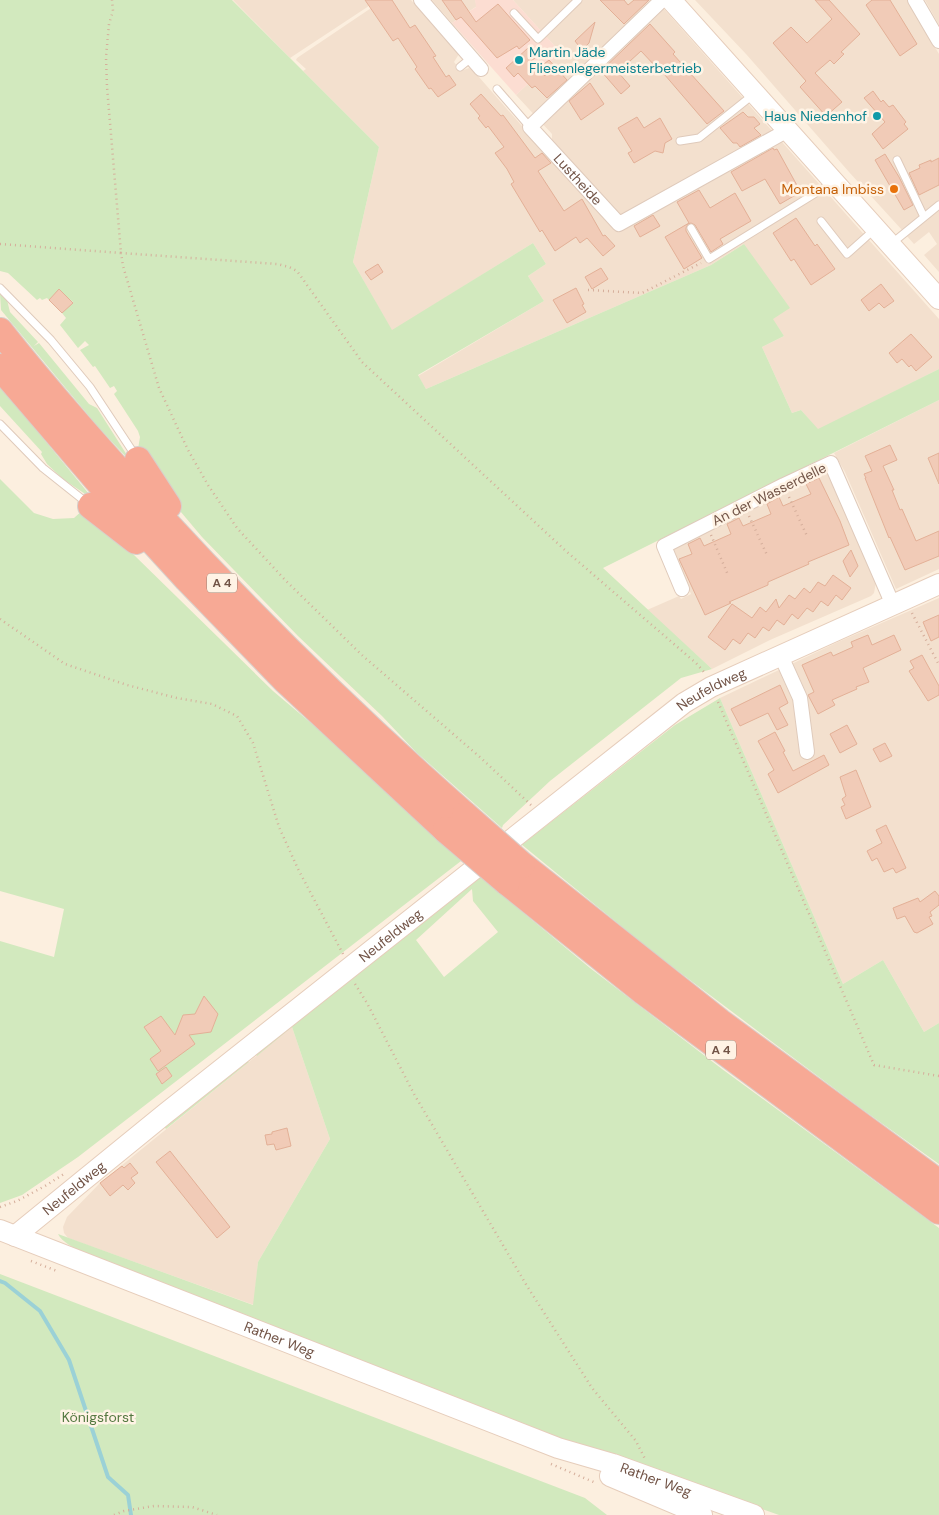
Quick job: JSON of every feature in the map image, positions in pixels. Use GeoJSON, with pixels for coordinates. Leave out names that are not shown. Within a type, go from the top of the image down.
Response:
{"type":"FeatureCollection","features":[{"type":"Feature","properties":{"kind":"highway","name":"A 4"},"geometry":{"type":"LineString","coordinates":[[0,331],[29,368],[116,468],[214,575],[329,691],[407,764],[455,823]]}},
{"type":"Feature","properties":{"kind":"highway","name":"A 4"},"geometry":{"type":"LineString","coordinates":[[0,367],[102,486],[187,579],[285,680],[515,874],[644,992],[939,1211]]}},
{"type":"Feature","properties":{"kind":"highway"},"geometry":{"type":"LineString","coordinates":[[138,460],[214,575]]}},
{"type":"Feature","properties":{"kind":"highway"},"geometry":{"type":"LineString","coordinates":[[91,506],[122,532],[187,579]]}},
{"type":"Feature","properties":{"kind":"highway","name":"A 4"},"geometry":{"type":"LineString","coordinates":[[515,874],[939,1183]]}},
{"type":"Feature","properties":{"kind":"main road"},"geometry":{"type":"LineString","coordinates":[[671,0],[939,299]]}},
{"type":"Feature","properties":{"kind":"main road","name":"Neufeldweg"},"geometry":{"type":"LineString","coordinates":[[7,1233],[348,969],[709,681],[781,656],[939,584]]}},
{"type":"Feature","properties":{"kind":"main road","name":"Rather Weg"},"geometry":{"type":"LineString","coordinates":[[7,1233],[558,1448],[613,1464],[754,1515]]}},
{"type":"Feature","properties":{"kind":"main road","name":"Rather Weg"},"geometry":{"type":"LineString","coordinates":[[558,1448],[615,1479],[702,1515]]}},
{"type":"Feature","properties":{"kind":"street"},"geometry":{"type":"LineString","coordinates":[[421,0],[481,69]]}},
{"type":"Feature","properties":{"kind":"street"},"geometry":{"type":"LineString","coordinates":[[530,127],[662,0]]}},
{"type":"Feature","properties":{"kind":"street"},"geometry":{"type":"LineString","coordinates":[[915,0],[939,41]]}},
{"type":"Feature","properties":{"kind":"street","name":"Lustheide"},"geometry":{"type":"LineString","coordinates":[[530,127],[619,224],[788,130]]}},
{"type":"Feature","properties":{"kind":"street","name":"An der Wasserdelle"},"geometry":{"type":"LineString","coordinates":[[682,589],[664,546],[831,463],[899,602]]}},
{"type":"Feature","properties":{"kind":"street"},"geometry":{"type":"LineString","coordinates":[[781,656],[800,698],[807,752]]}},
{"type":"Feature","properties":{"kind":"lane"},"geometry":{"type":"LineString","coordinates":[[514,14],[538,39],[578,0]]}},
{"type":"Feature","properties":{"kind":"lane"},"geometry":{"type":"LineString","coordinates":[[460,67],[471,58]]}},
{"type":"Feature","properties":{"kind":"lane"},"geometry":{"type":"LineString","coordinates":[[497,89],[530,127]]}},
{"type":"Feature","properties":{"kind":"lane"},"geometry":{"type":"LineString","coordinates":[[680,141],[699,138],[756,93]]}},
{"type":"Feature","properties":{"kind":"lane"},"geometry":{"type":"LineString","coordinates":[[897,160],[924,217]]}},
{"type":"Feature","properties":{"kind":"lane"},"geometry":{"type":"LineString","coordinates":[[691,228],[709,259],[834,182]]}},
{"type":"Feature","properties":{"kind":"lane"},"geometry":{"type":"LineString","coordinates":[[890,245],[939,205]]}},
{"type":"Feature","properties":{"kind":"lane"},"geometry":{"type":"LineString","coordinates":[[821,221],[847,254],[876,229]]}},
{"type":"Feature","properties":{"kind":"lane"},"geometry":{"type":"LineString","coordinates":[[0,288],[51,340],[90,387],[138,460]]}},
{"type":"Feature","properties":{"kind":"lane"},"geometry":{"type":"LineString","coordinates":[[0,424],[14,441],[42,468],[91,506]]}},
{"type":"Feature","properties":{"kind":"path"},"geometry":{"type":"LineString","coordinates":[[112,0],[106,56],[107,87],[123,266],[159,388],[192,457],[237,528],[286,580],[363,656],[506,781],[541,816]]}},
{"type":"Feature","properties":{"kind":"path"},"geometry":{"type":"LineString","coordinates":[[0,244],[277,264],[297,271],[362,362],[568,552],[696,663],[709,681],[874,1065],[939,1076]]}},
{"type":"Feature","properties":{"kind":"path"},"geometry":{"type":"LineString","coordinates":[[588,290],[642,293],[709,259]]}},
{"type":"Feature","properties":{"kind":"path"},"geometry":{"type":"LineString","coordinates":[[784,485],[807,536]]}},
{"type":"Feature","properties":{"kind":"path"},"geometry":{"type":"LineString","coordinates":[[744,505],[767,555]]}},
{"type":"Feature","properties":{"kind":"path"},"geometry":{"type":"LineString","coordinates":[[706,524],[728,575]]}},
{"type":"Feature","properties":{"kind":"path"},"geometry":{"type":"LineString","coordinates":[[899,602],[939,665]]}},
{"type":"Feature","properties":{"kind":"path"},"geometry":{"type":"LineString","coordinates":[[0,619],[65,664],[127,685],[177,698],[212,704],[237,716],[253,743],[279,827],[298,869],[414,1094],[527,1286],[592,1388],[636,1442],[649,1467],[667,1484]]}},
{"type":"Feature","properties":{"kind":"path"},"geometry":{"type":"LineString","coordinates":[[114,1515],[124,1511],[154,1506],[192,1507],[217,1515]]}},
{"type":"Feature","properties":{"kind":"shaded area"},"geometry":{"type":"Polygon","coordinates":[[[233,0],[378,0],[290,58],[233,0]]]}},
{"type":"Feature","properties":{"kind":"shaded area"},"geometry":{"type":"Polygon","coordinates":[[[383,0],[411,0],[459,54],[454,62],[461,71],[469,68],[472,69],[592,206],[597,203],[552,147],[552,134],[516,95],[561,53],[513,0],[656,0],[939,319],[939,369],[818,430],[801,410],[792,413],[762,347],[784,336],[772,319],[744,244],[711,265],[426,389],[418,376],[544,301],[528,276],[546,264],[533,243],[392,331],[353,262],[379,147],[303,71],[306,69],[296,60],[383,0]]]}},
{"type":"Feature","properties":{"kind":"shaded area"},"geometry":{"type":"Polygon","coordinates":[[[432,0],[475,0],[477,6],[452,23],[432,0]]]}},
{"type":"Feature","properties":{"kind":"shaded area"},"geometry":{"type":"Polygon","coordinates":[[[475,0],[513,0],[561,53],[516,95],[452,23],[476,7],[475,0]]]}},
{"type":"Feature","properties":{"kind":"shaded area"},"geometry":{"type":"Polygon","coordinates":[[[695,0],[907,0],[939,54],[939,201],[902,230],[746,54],[695,0]]]}},
{"type":"Feature","properties":{"kind":"shaded area"},"geometry":{"type":"Polygon","coordinates":[[[925,0],[939,0],[939,25],[925,0]]]}},
{"type":"Feature","properties":{"kind":"shaded area"},"geometry":{"type":"Polygon","coordinates":[[[939,208],[939,272],[924,255],[937,244],[929,232],[914,244],[905,234],[939,208]]]}},
{"type":"Feature","properties":{"kind":"shaded area"},"geometry":{"type":"Polygon","coordinates":[[[939,400],[939,569],[896,589],[845,472],[834,453],[939,400]]]}},
{"type":"Feature","properties":{"kind":"shaded area"},"geometry":{"type":"Polygon","coordinates":[[[827,473],[876,582],[874,593],[770,640],[712,669],[647,610],[679,596],[681,599],[691,594],[671,548],[790,489],[827,473]]]}},
{"type":"Feature","properties":{"kind":"shaded area"},"geometry":{"type":"Polygon","coordinates":[[[939,598],[939,1023],[924,1032],[883,960],[843,984],[720,698],[838,642],[939,598]]]}},
{"type":"Feature","properties":{"kind":"shaded area"},"geometry":{"type":"Polygon","coordinates":[[[292,1027],[330,1139],[258,1262],[254,1305],[68,1238],[64,1233],[63,1227],[67,1217],[100,1183],[292,1027]]]}},
{"type":"Feature","properties":{"kind":"green space"},"geometry":{"type":"Polygon","coordinates":[[[0,0],[232,0],[379,147],[353,262],[392,330],[533,243],[546,264],[528,276],[544,301],[418,375],[426,389],[711,265],[744,244],[790,308],[773,319],[784,336],[762,347],[792,413],[801,410],[818,429],[939,369],[939,400],[603,568],[712,669],[681,678],[550,781],[502,828],[416,752],[382,716],[298,636],[202,537],[175,505],[138,449],[140,437],[138,431],[114,394],[117,391],[114,386],[110,388],[95,366],[93,367],[80,350],[89,345],[85,341],[78,348],[60,325],[66,318],[62,313],[73,302],[59,290],[49,300],[47,298],[42,300],[40,298],[37,300],[8,273],[0,271],[0,0]]]}},
{"type":"Feature","properties":{"kind":"green space"},"geometry":{"type":"Polygon","coordinates":[[[0,294],[7,300],[10,312],[38,342],[34,346],[39,343],[89,404],[97,408],[132,463],[98,427],[1,310],[0,294]]]}},
{"type":"Feature","properties":{"kind":"green space"},"geometry":{"type":"Polygon","coordinates":[[[0,386],[94,500],[63,479],[47,464],[41,454],[42,452],[0,406],[0,386]]]}},
{"type":"Feature","properties":{"kind":"green space"},"geometry":{"type":"Polygon","coordinates":[[[0,479],[34,513],[53,519],[74,518],[84,509],[89,511],[273,691],[331,740],[461,861],[78,1157],[22,1195],[0,1203],[0,941],[54,957],[64,909],[0,891],[0,479]]]}},
{"type":"Feature","properties":{"kind":"green space"},"geometry":{"type":"Polygon","coordinates":[[[720,698],[843,984],[883,960],[924,1032],[939,1023],[939,1164],[859,1107],[654,953],[521,844],[675,725],[720,698]]]}},
{"type":"Feature","properties":{"kind":"green space"},"geometry":{"type":"Polygon","coordinates":[[[478,875],[590,968],[722,1069],[939,1228],[939,1515],[779,1515],[517,1423],[87,1254],[69,1245],[62,1239],[58,1234],[253,1305],[258,1262],[330,1139],[292,1027],[257,1056],[254,1052],[478,875]],[[472,889],[416,940],[444,977],[498,932],[473,901],[472,889]]]}},
{"type":"Feature","properties":{"kind":"green space"},"geometry":{"type":"Polygon","coordinates":[[[244,1060],[249,1062],[166,1129],[163,1125],[244,1060]]]}},
{"type":"Feature","properties":{"kind":"green space","name":"Königsforst"},"geometry":{"type":"Polygon","coordinates":[[[0,1274],[585,1498],[607,1515],[0,1515],[0,1274]]]}},
{"type":"Feature","properties":{"kind":"building"},"geometry":{"type":"Polygon","coordinates":[[[365,0],[392,0],[410,28],[415,25],[436,56],[433,57],[446,77],[449,75],[456,85],[438,97],[431,88],[429,89],[415,69],[417,67],[398,38],[393,41],[365,0]]]}},
{"type":"Feature","properties":{"kind":"building"},"geometry":{"type":"Polygon","coordinates":[[[442,0],[461,0],[476,22],[498,4],[530,40],[519,49],[517,46],[497,58],[461,17],[456,20],[442,0]]]}},
{"type":"Feature","properties":{"kind":"building"},"geometry":{"type":"Polygon","coordinates":[[[600,0],[624,0],[628,5],[634,0],[649,0],[624,24],[600,0]]]}},
{"type":"Feature","properties":{"kind":"building"},"geometry":{"type":"Polygon","coordinates":[[[815,0],[829,0],[860,34],[841,52],[844,54],[834,64],[830,60],[815,73],[842,102],[826,116],[800,87],[806,81],[773,43],[791,27],[807,43],[832,19],[815,0]]]}},
{"type":"Feature","properties":{"kind":"building"},"geometry":{"type":"Polygon","coordinates":[[[872,0],[890,0],[917,44],[900,56],[866,5],[872,0]]]}},
{"type":"Feature","properties":{"kind":"building"},"geometry":{"type":"Polygon","coordinates":[[[595,22],[589,43],[582,50],[575,41],[595,22]]]}},
{"type":"Feature","properties":{"kind":"building"},"geometry":{"type":"Polygon","coordinates":[[[650,24],[675,52],[673,54],[724,111],[707,124],[658,67],[641,51],[618,72],[630,86],[621,94],[601,71],[650,24]]]}},
{"type":"Feature","properties":{"kind":"building"},"geometry":{"type":"Polygon","coordinates":[[[528,48],[536,57],[531,61],[545,76],[549,72],[544,64],[549,60],[567,80],[547,98],[535,86],[532,88],[518,73],[514,77],[506,68],[528,48]]]}},
{"type":"Feature","properties":{"kind":"building"},"geometry":{"type":"Polygon","coordinates":[[[590,83],[604,104],[581,120],[569,101],[590,83]]]}},
{"type":"Feature","properties":{"kind":"building"},"geometry":{"type":"Polygon","coordinates":[[[873,91],[881,102],[883,100],[889,107],[893,105],[906,122],[904,124],[908,129],[883,149],[872,134],[885,122],[864,98],[873,91]]]}},
{"type":"Feature","properties":{"kind":"building"},"geometry":{"type":"Polygon","coordinates":[[[481,94],[501,116],[503,115],[535,158],[542,153],[551,163],[538,171],[564,211],[582,199],[603,236],[605,235],[615,246],[603,256],[587,238],[580,243],[576,237],[555,251],[542,230],[540,232],[511,184],[514,182],[507,169],[495,153],[504,147],[488,126],[486,128],[478,118],[480,116],[470,104],[481,94]]]}},
{"type":"Feature","properties":{"kind":"building"},"geometry":{"type":"Polygon","coordinates":[[[743,112],[748,117],[754,117],[760,124],[754,128],[761,135],[740,147],[737,143],[733,143],[720,128],[743,112]]]}},
{"type":"Feature","properties":{"kind":"building"},"geometry":{"type":"Polygon","coordinates":[[[637,117],[644,128],[660,118],[672,139],[665,143],[663,153],[655,151],[634,163],[628,153],[632,151],[618,128],[637,117]]]}},
{"type":"Feature","properties":{"kind":"building"},"geometry":{"type":"Polygon","coordinates":[[[773,148],[774,150],[777,149],[799,189],[799,193],[780,204],[765,179],[742,191],[731,172],[773,148]]]}},
{"type":"Feature","properties":{"kind":"building"},"geometry":{"type":"Polygon","coordinates":[[[885,154],[913,205],[904,210],[875,160],[885,154]]]}},
{"type":"Feature","properties":{"kind":"building"},"geometry":{"type":"Polygon","coordinates":[[[939,158],[939,185],[919,195],[909,173],[920,168],[919,165],[939,158]]]}},
{"type":"Feature","properties":{"kind":"building"},"geometry":{"type":"Polygon","coordinates":[[[699,190],[710,208],[735,193],[751,221],[720,239],[723,244],[711,252],[695,225],[688,224],[686,231],[702,258],[684,269],[665,237],[689,223],[677,202],[699,190]]]}},
{"type":"Feature","properties":{"kind":"building"},"geometry":{"type":"Polygon","coordinates":[[[653,215],[660,226],[640,237],[634,226],[653,215]]]}},
{"type":"Feature","properties":{"kind":"building"},"geometry":{"type":"Polygon","coordinates":[[[796,218],[815,246],[817,244],[835,269],[811,285],[794,259],[791,261],[773,233],[796,218]]]}},
{"type":"Feature","properties":{"kind":"building"},"geometry":{"type":"Polygon","coordinates":[[[378,264],[383,272],[371,280],[365,272],[378,264]]]}},
{"type":"Feature","properties":{"kind":"building"},"geometry":{"type":"Polygon","coordinates":[[[601,268],[608,279],[592,289],[585,277],[601,268]]]}},
{"type":"Feature","properties":{"kind":"building"},"geometry":{"type":"Polygon","coordinates":[[[881,284],[894,301],[884,308],[879,303],[869,311],[861,300],[881,284]]]}},
{"type":"Feature","properties":{"kind":"building"},"geometry":{"type":"Polygon","coordinates":[[[576,288],[586,312],[567,323],[553,300],[576,288]]]}},
{"type":"Feature","properties":{"kind":"building"},"geometry":{"type":"Polygon","coordinates":[[[59,289],[73,303],[62,313],[49,300],[59,289]]]}},
{"type":"Feature","properties":{"kind":"building"},"geometry":{"type":"Polygon","coordinates":[[[911,334],[932,357],[916,371],[911,365],[909,367],[902,359],[897,363],[889,353],[911,334]]]}},
{"type":"Feature","properties":{"kind":"building"},"geometry":{"type":"Polygon","coordinates":[[[890,445],[897,460],[883,466],[894,490],[892,490],[900,510],[902,509],[916,541],[939,531],[939,556],[905,570],[889,538],[864,474],[872,471],[865,456],[890,445]]]}},
{"type":"Feature","properties":{"kind":"building"},"geometry":{"type":"Polygon","coordinates":[[[939,453],[939,484],[928,458],[939,453]]]}},
{"type":"Feature","properties":{"kind":"building"},"geometry":{"type":"Polygon","coordinates":[[[819,478],[840,521],[849,545],[808,562],[809,564],[768,582],[768,585],[705,615],[679,559],[692,554],[688,544],[700,538],[704,546],[731,534],[727,524],[739,518],[743,526],[771,514],[767,504],[779,497],[783,506],[811,494],[806,484],[819,478]]]}},
{"type":"Feature","properties":{"kind":"building"},"geometry":{"type":"Polygon","coordinates":[[[851,550],[858,566],[850,577],[843,561],[851,550]]]}},
{"type":"Feature","properties":{"kind":"building"},"geometry":{"type":"Polygon","coordinates":[[[833,575],[851,588],[842,600],[836,595],[828,606],[821,601],[813,612],[807,608],[798,619],[792,614],[784,625],[777,620],[769,631],[763,627],[755,638],[748,633],[740,644],[733,639],[725,650],[708,637],[732,604],[752,618],[760,607],[766,612],[776,599],[779,608],[789,595],[795,599],[804,588],[810,593],[818,582],[825,586],[833,575]]]}},
{"type":"Feature","properties":{"kind":"building"},"geometry":{"type":"Polygon","coordinates":[[[939,615],[939,637],[931,641],[923,622],[939,615]]]}},
{"type":"Feature","properties":{"kind":"building"},"geometry":{"type":"Polygon","coordinates":[[[868,635],[872,645],[894,635],[901,650],[863,668],[869,682],[832,700],[835,705],[818,714],[808,695],[814,692],[802,665],[831,652],[833,656],[853,647],[851,642],[868,635]]]}},
{"type":"Feature","properties":{"kind":"building"},"geometry":{"type":"Polygon","coordinates":[[[922,655],[939,686],[939,695],[928,701],[909,671],[914,668],[910,661],[922,655]]]}},
{"type":"Feature","properties":{"kind":"building"},"geometry":{"type":"Polygon","coordinates":[[[780,685],[788,703],[779,708],[788,725],[777,730],[768,713],[740,726],[731,709],[780,685]]]}},
{"type":"Feature","properties":{"kind":"building"},"geometry":{"type":"Polygon","coordinates":[[[847,725],[857,744],[840,753],[830,734],[847,725]]]}},
{"type":"Feature","properties":{"kind":"building"},"geometry":{"type":"Polygon","coordinates":[[[775,732],[793,771],[824,755],[829,765],[778,793],[768,774],[774,770],[758,741],[775,732]]]}},
{"type":"Feature","properties":{"kind":"building"},"geometry":{"type":"Polygon","coordinates":[[[885,743],[892,756],[880,762],[873,749],[885,743]]]}},
{"type":"Feature","properties":{"kind":"building"},"geometry":{"type":"Polygon","coordinates":[[[856,770],[871,807],[846,819],[841,807],[845,805],[842,799],[846,796],[840,777],[856,770]]]}},
{"type":"Feature","properties":{"kind":"building"},"geometry":{"type":"Polygon","coordinates":[[[886,825],[906,868],[896,873],[893,868],[884,872],[877,858],[872,861],[867,851],[882,843],[876,830],[886,825]]]}},
{"type":"Feature","properties":{"kind":"building"},"geometry":{"type":"Polygon","coordinates":[[[935,891],[939,896],[939,905],[930,912],[932,916],[929,917],[933,924],[917,933],[914,932],[905,916],[897,919],[893,908],[918,898],[920,902],[935,891]]]}},
{"type":"Feature","properties":{"kind":"building"},"geometry":{"type":"Polygon","coordinates":[[[204,996],[218,1014],[211,1032],[189,1035],[195,1044],[158,1071],[150,1059],[161,1051],[144,1027],[161,1016],[175,1035],[183,1015],[195,1014],[204,996]]]}},
{"type":"Feature","properties":{"kind":"building"},"geometry":{"type":"Polygon","coordinates":[[[166,1067],[172,1076],[162,1084],[156,1074],[166,1067]]]}},
{"type":"Feature","properties":{"kind":"building"},"geometry":{"type":"Polygon","coordinates":[[[287,1128],[291,1146],[276,1150],[274,1144],[267,1145],[265,1135],[287,1128]]]}},
{"type":"Feature","properties":{"kind":"building"},"geometry":{"type":"Polygon","coordinates":[[[170,1151],[230,1227],[217,1238],[156,1162],[170,1151]]]}},
{"type":"Feature","properties":{"kind":"building"},"geometry":{"type":"Polygon","coordinates":[[[130,1163],[138,1173],[131,1178],[135,1183],[128,1190],[123,1185],[110,1196],[100,1183],[122,1166],[124,1168],[130,1163]]]}},
{"type":"Feature","properties":{"kind":"waterway"},"geometry":{"type":"LineString","coordinates":[[0,1281],[40,1311],[69,1360],[108,1477],[128,1495],[131,1515]]}},
{"type":"Feature","properties":{"kind":"place","name":"Martin Jäde Fliesenlegermeisterbetrieb"},"geometry":{"type":"Point","coordinates":[519,60]}},
{"type":"Feature","properties":{"kind":"place","name":"Haus Niedenhof"},"geometry":{"type":"Point","coordinates":[877,116]}},
{"type":"Feature","properties":{"kind":"place","name":"Montana Imbiss"},"geometry":{"type":"Point","coordinates":[894,189]}}]}
